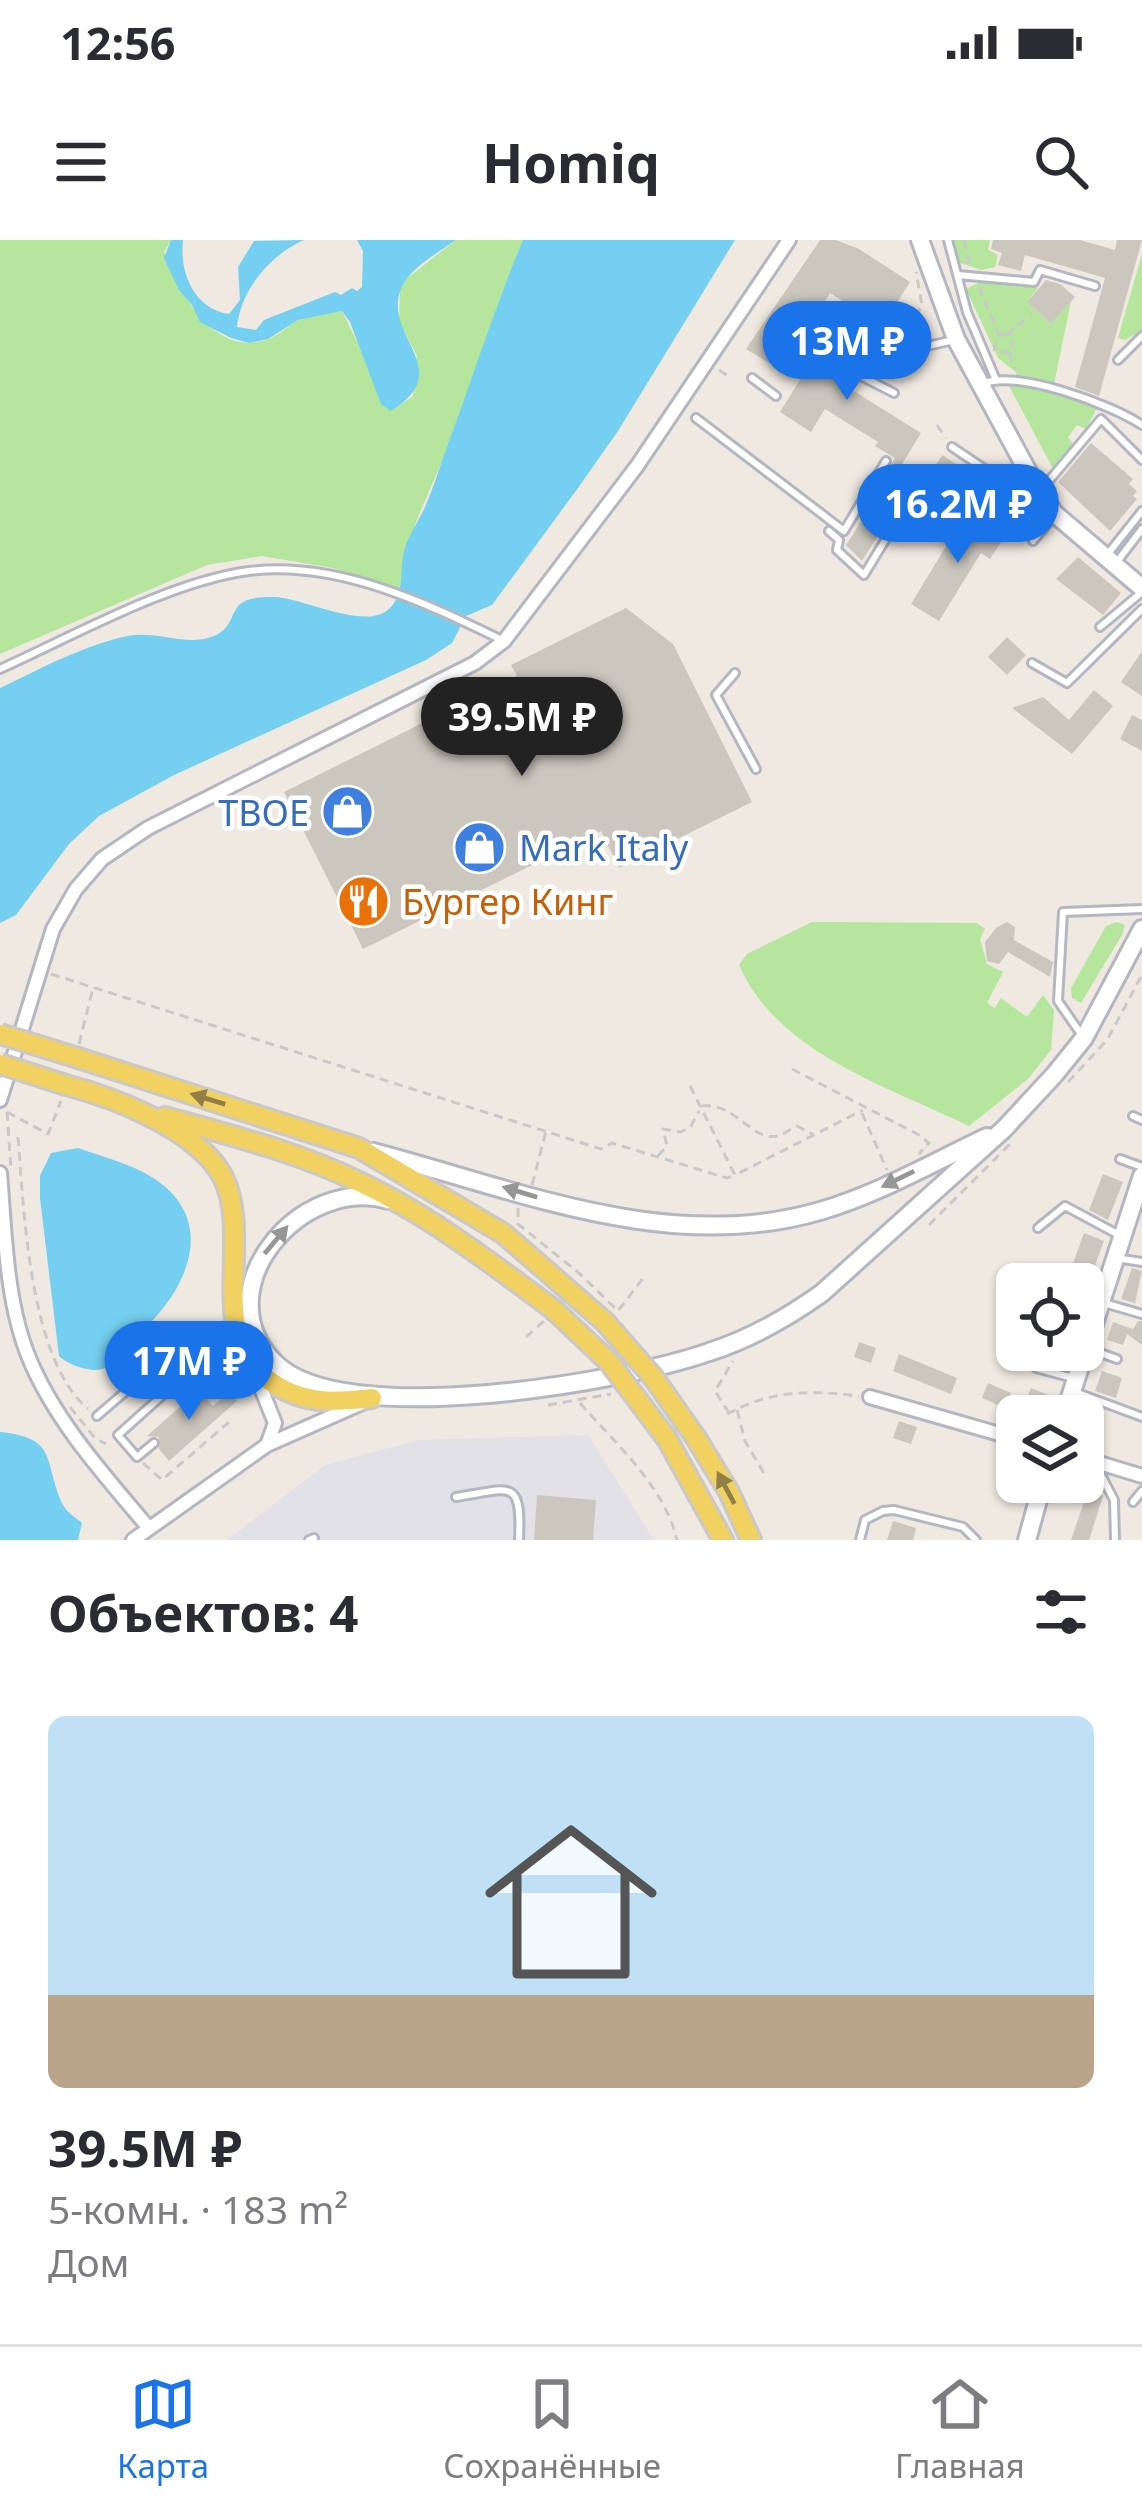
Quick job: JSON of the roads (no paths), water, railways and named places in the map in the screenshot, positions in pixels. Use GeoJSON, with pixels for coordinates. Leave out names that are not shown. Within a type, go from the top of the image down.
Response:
{"type":"FeatureCollection","features":[{"type":"Feature","properties":{"kind":"main road"},"geometry":{"type":"LineString","coordinates":[[920,240],[956,339],[987,382],[1040,491],[1055,514],[1142,590]]}},
{"type":"Feature","properties":{"kind":"main road"},"geometry":{"type":"LineString","coordinates":[[120,1105],[183,1134],[223,1178],[233,1211],[238,1329],[254,1370],[282,1390],[306,1400],[339,1402],[597,1381],[738,1341],[822,1293],[1004,1129],[1084,1038],[1142,929]]}},
{"type":"Feature","properties":{"kind":"main road"},"geometry":{"type":"LineString","coordinates":[[0,1034],[76,1051],[359,1148],[603,1215],[692,1227],[778,1220],[843,1203],[1004,1129]]}},
{"type":"Feature","properties":{"kind":"main road"},"geometry":{"type":"LineString","coordinates":[[0,1064],[64,1093],[292,1156],[354,1179],[463,1242],[609,1362],[668,1439],[723,1540]]}},
{"type":"Feature","properties":{"kind":"main road"},"geometry":{"type":"LineString","coordinates":[[359,1148],[504,1234],[604,1322],[653,1377],[696,1438],[751,1540]]}},
{"type":"Feature","properties":{"kind":"main road"},"geometry":{"type":"LineString","coordinates":[[1104,1282],[1142,1177]]}},
{"type":"Feature","properties":{"kind":"main road"},"geometry":{"type":"LineString","coordinates":[[372,1398],[317,1388],[277,1365],[259,1341],[249,1301],[265,1252],[301,1216],[355,1196],[395,1202]]}},
{"type":"Feature","properties":{"kind":"main road"},"geometry":{"type":"LineString","coordinates":[[1071,1395],[1078,1371]]}},
{"type":"Feature","properties":{"kind":"main road"},"geometry":{"type":"LineString","coordinates":[[1027,1540],[1037,1503]]}},
{"type":"Feature","properties":{"kind":"street"},"geometry":{"type":"LineString","coordinates":[[5,1103],[38,970],[66,902],[111,852],[148,828],[475,664],[504,641],[637,466],[789,240]]}},
{"type":"Feature","properties":{"kind":"street"},"geometry":{"type":"LineString","coordinates":[[6,1178],[14,1298],[30,1360],[61,1415],[148,1527]]}},
{"type":"Feature","properties":{"kind":"street"},"geometry":{"type":"LineString","coordinates":[[254,1370],[274,1423],[267,1445]]}},
{"type":"Feature","properties":{"kind":"street"},"geometry":{"type":"LineString","coordinates":[[870,1397],[996,1433]]}},
{"type":"Feature","properties":{"kind":"street"},"geometry":{"type":"LineString","coordinates":[[133,1540],[267,1445],[372,1398]]}},
{"type":"Feature","properties":{"kind":"street"},"geometry":{"type":"LineString","coordinates":[[1104,1465],[1142,1476]]}},
{"type":"Feature","properties":{"kind":"lane"},"geometry":{"type":"LineString","coordinates":[[948,240],[987,382],[1022,383],[1117,408],[1142,425]]}},
{"type":"Feature","properties":{"kind":"lane"},"geometry":{"type":"LineString","coordinates":[[958,274],[1034,282],[1040,270],[1095,286]]}},
{"type":"Feature","properties":{"kind":"lane"},"geometry":{"type":"LineString","coordinates":[[1118,360],[1142,336]]}},
{"type":"Feature","properties":{"kind":"lane"},"geometry":{"type":"LineString","coordinates":[[904,351],[956,339]]}},
{"type":"Feature","properties":{"kind":"lane"},"geometry":{"type":"LineString","coordinates":[[857,374],[894,393]]}},
{"type":"Feature","properties":{"kind":"lane"},"geometry":{"type":"LineString","coordinates":[[752,378],[776,396]]}},
{"type":"Feature","properties":{"kind":"lane"},"geometry":{"type":"LineString","coordinates":[[696,418],[844,531]]}},
{"type":"Feature","properties":{"kind":"lane"},"geometry":{"type":"LineString","coordinates":[[1040,491],[1101,419],[1142,460]]}},
{"type":"Feature","properties":{"kind":"lane"},"geometry":{"type":"LineString","coordinates":[[952,447],[1006,484]]}},
{"type":"Feature","properties":{"kind":"lane"},"geometry":{"type":"LineString","coordinates":[[994,509],[1020,458]]}},
{"type":"Feature","properties":{"kind":"lane"},"geometry":{"type":"LineString","coordinates":[[886,461],[837,550],[863,575],[904,509]]}},
{"type":"Feature","properties":{"kind":"lane"},"geometry":{"type":"LineString","coordinates":[[1109,562],[1142,511]]}},
{"type":"Feature","properties":{"kind":"lane"},"geometry":{"type":"LineString","coordinates":[[1033,541],[1055,514]]}},
{"type":"Feature","properties":{"kind":"lane"},"geometry":{"type":"LineString","coordinates":[[1109,562],[1142,529]]}},
{"type":"Feature","properties":{"kind":"lane"},"geometry":{"type":"LineString","coordinates":[[829,531],[839,540]]}},
{"type":"Feature","properties":{"kind":"lane"},"geometry":{"type":"LineString","coordinates":[[0,669],[161,597],[247,572],[319,573],[396,594],[504,641]]}},
{"type":"Feature","properties":{"kind":"lane"},"geometry":{"type":"LineString","coordinates":[[1100,628],[1142,590]]}},
{"type":"Feature","properties":{"kind":"lane"},"geometry":{"type":"LineString","coordinates":[[1032,663],[1066,683],[1142,610]]}},
{"type":"Feature","properties":{"kind":"lane"},"geometry":{"type":"LineString","coordinates":[[735,673],[716,695],[756,769]]}},
{"type":"Feature","properties":{"kind":"lane"},"geometry":{"type":"LineString","coordinates":[[1084,1038],[1058,1000],[1063,912],[1142,909]]}},
{"type":"Feature","properties":{"kind":"lane"},"geometry":{"type":"LineString","coordinates":[[1132,1116],[1142,1120]]}},
{"type":"Feature","properties":{"kind":"lane"},"geometry":{"type":"LineString","coordinates":[[1120,1159],[1142,1167]]}},
{"type":"Feature","properties":{"kind":"lane"},"geometry":{"type":"LineString","coordinates":[[1038,1228],[1065,1206],[1122,1236]]}},
{"type":"Feature","properties":{"kind":"lane"},"geometry":{"type":"LineString","coordinates":[[1114,1258],[1142,1262]]}},
{"type":"Feature","properties":{"kind":"lane"},"geometry":{"type":"LineString","coordinates":[[1104,1306],[1142,1314]]}},
{"type":"Feature","properties":{"kind":"lane"},"geometry":{"type":"LineString","coordinates":[[97,1416],[176,1348],[194,1367],[118,1435],[137,1457],[154,1444]]}},
{"type":"Feature","properties":{"kind":"lane"},"geometry":{"type":"LineString","coordinates":[[1104,1352],[1117,1359]]}},
{"type":"Feature","properties":{"kind":"lane"},"geometry":{"type":"LineString","coordinates":[[1043,1371],[1142,1417]]}},
{"type":"Feature","properties":{"kind":"lane"},"geometry":{"type":"LineString","coordinates":[[1104,1481],[1114,1500],[1115,1540]]}},
{"type":"Feature","properties":{"kind":"lane"},"geometry":{"type":"LineString","coordinates":[[456,1496],[508,1489],[517,1495],[519,1540]]}},
{"type":"Feature","properties":{"kind":"lane"},"geometry":{"type":"LineString","coordinates":[[1133,1502],[1142,1491]]}},
{"type":"Feature","properties":{"kind":"lane"},"geometry":{"type":"LineString","coordinates":[[860,1540],[865,1520],[894,1510],[963,1527],[976,1540]]}},
{"type":"Feature","properties":{"kind":"water"},"geometry":{"type":"Polygon","coordinates":[[[171,240],[183,240],[187,276],[198,297],[229,314],[240,300],[238,267],[254,241],[304,240],[269,264],[244,299],[237,327],[256,330],[264,320],[335,292],[341,295],[362,287],[363,251],[357,240],[456,240],[414,270],[404,283],[398,301],[400,318],[418,365],[418,380],[410,395],[391,411],[381,404],[342,311],[298,320],[268,339],[249,343],[231,338],[200,322],[179,290],[164,258],[171,240]]]}},
{"type":"Feature","properties":{"kind":"water"},"geometry":{"type":"Polygon","coordinates":[[[523,240],[735,240],[578,488],[492,605],[466,616],[452,643],[426,660],[174,775],[99,816],[69,844],[16,915],[0,923],[0,688],[79,651],[128,636],[208,638],[225,628],[247,600],[274,597],[365,617],[389,609],[400,588],[407,543],[430,495],[523,240]]]}},
{"type":"Feature","properties":{"kind":"water"},"geometry":{"type":"Polygon","coordinates":[[[78,1148],[133,1168],[163,1185],[188,1219],[191,1238],[174,1293],[121,1355],[97,1370],[59,1356],[40,1198],[40,1176],[51,1153],[78,1148]]]}},
{"type":"Feature","properties":{"kind":"water"},"geometry":{"type":"Polygon","coordinates":[[[0,1432],[31,1439],[46,1453],[64,1506],[82,1523],[78,1540],[0,1540],[0,1432]]]}},
{"type":"Feature","properties":{"kind":"place","name":"ТВОЕ"},"geometry":{"type":"Point","coordinates":[348,812]}},
{"type":"Feature","properties":{"kind":"place","name":"Mark Italy"},"geometry":{"type":"Point","coordinates":[480,847]}},
{"type":"Feature","properties":{"kind":"place","name":"Бургер Кинг"},"geometry":{"type":"Point","coordinates":[363,901]}}]}
